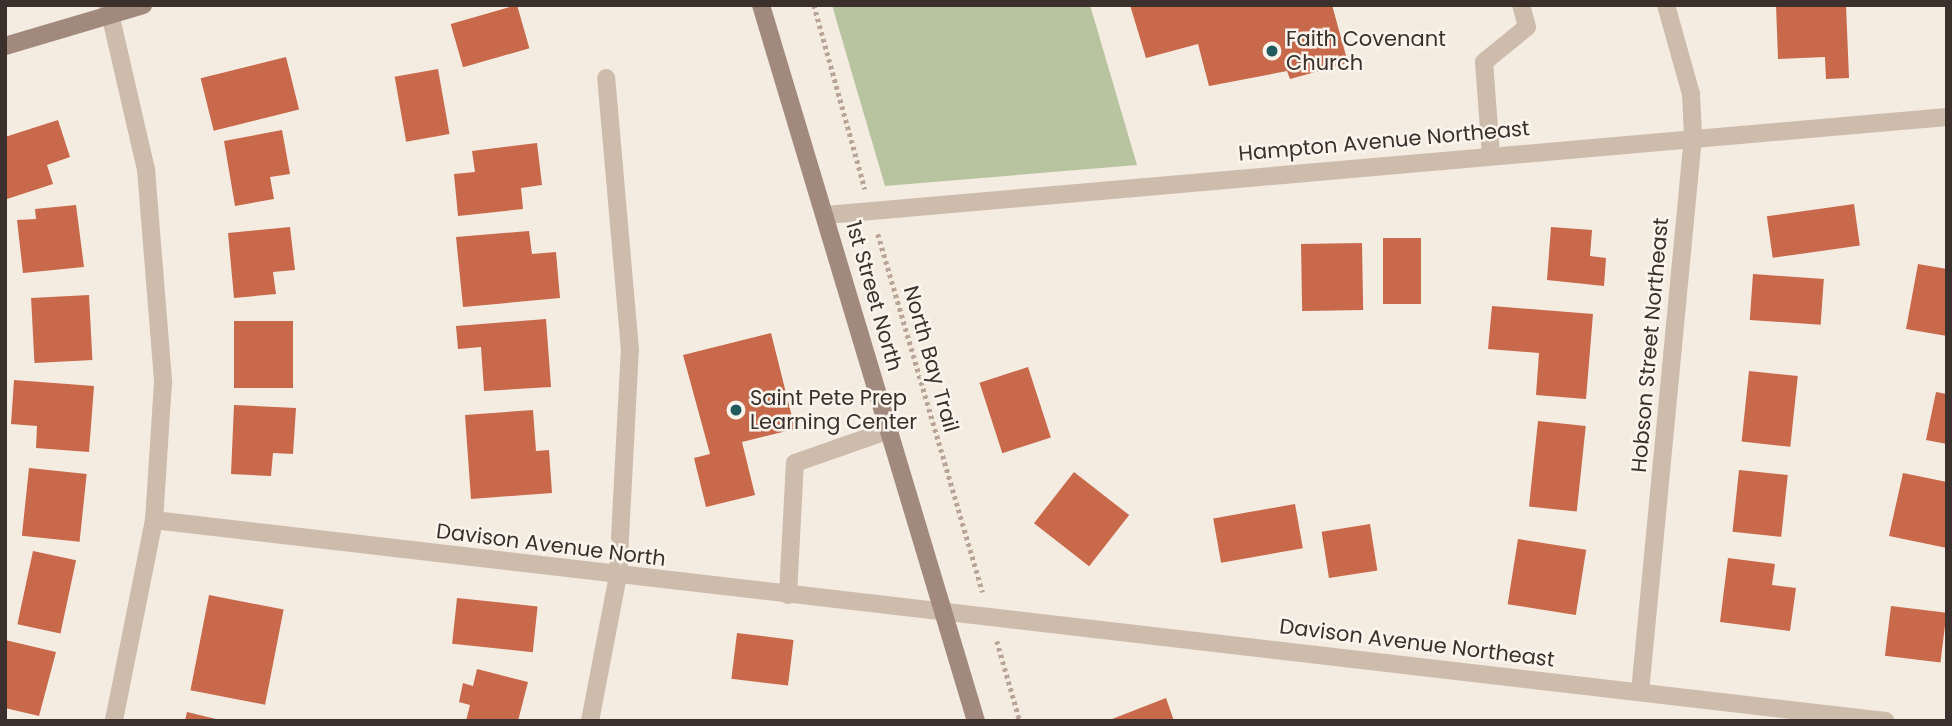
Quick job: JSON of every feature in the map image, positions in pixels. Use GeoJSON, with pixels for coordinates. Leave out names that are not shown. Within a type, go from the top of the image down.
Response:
{"type":"FeatureCollection","features":[{"type":"Feature","properties":{"kind":"street"},"geometry":{"type":"LineString","coordinates":[[5,46],[110,10],[143,5]]}},
{"type":"Feature","properties":{"kind":"street","name":"1st Street North"},"geometry":{"type":"LineString","coordinates":[[761,5],[827,215],[976,721]]}},
{"type":"Feature","properties":{"kind":"street"},"geometry":{"type":"LineString","coordinates":[[1491,155],[1484,62],[1527,27],[1521,5]]}},
{"type":"Feature","properties":{"kind":"street","name":"Hobson Street Northeast"},"geometry":{"type":"LineString","coordinates":[[1640,692],[1693,136],[1691,94],[1666,5]]}},
{"type":"Feature","properties":{"kind":"street"},"geometry":{"type":"LineString","coordinates":[[110,10],[133,97],[157,246],[163,382],[154,520],[114,721]]}},
{"type":"Feature","properties":{"kind":"street"},"geometry":{"type":"LineString","coordinates":[[590,721],[618,576],[630,350],[606,78]]}},
{"type":"Feature","properties":{"kind":"street","name":"Hampton Avenue Northeast"},"geometry":{"type":"LineString","coordinates":[[827,215],[1693,136],[1947,117]]}},
{"type":"Feature","properties":{"kind":"street"},"geometry":{"type":"LineString","coordinates":[[788,595],[795,463],[889,429]]}},
{"type":"Feature","properties":{"kind":"street","name":"Davison Avenue North"},"geometry":{"type":"LineString","coordinates":[[154,520],[944,614]]}},
{"type":"Feature","properties":{"kind":"street","name":"Davison Avenue Northeast"},"geometry":{"type":"LineString","coordinates":[[944,614],[1885,721]]}},
{"type":"Feature","properties":{"kind":"path","name":"North Bay Trail"},"geometry":{"type":"LineString","coordinates":[[814,5],[1020,721]]}},
{"type":"Feature","properties":{"kind":"green space"},"geometry":{"type":"Polygon","coordinates":[[[832,5],[1090,5],[1137,165],[885,186],[832,5]]]}},
{"type":"Feature","properties":{"kind":"building"},"geometry":{"type":"Polygon","coordinates":[[[517,5],[529,48],[463,67],[451,24],[517,5]]]}},
{"type":"Feature","properties":{"kind":"building","name":"Faith Covenant Church"},"geometry":{"type":"Polygon","coordinates":[[[1130,5],[1332,5],[1348,63],[1290,79],[1287,71],[1209,86],[1198,44],[1146,58],[1130,5]]]}},
{"type":"Feature","properties":{"kind":"building"},"geometry":{"type":"Polygon","coordinates":[[[1776,5],[1846,5],[1849,78],[1826,79],[1825,57],[1778,59],[1776,5]]]}},
{"type":"Feature","properties":{"kind":"building"},"geometry":{"type":"Polygon","coordinates":[[[286,57],[299,109],[214,131],[201,78],[286,57]]]}},
{"type":"Feature","properties":{"kind":"building"},"geometry":{"type":"Polygon","coordinates":[[[438,69],[449,134],[406,142],[395,77],[438,69]]]}},
{"type":"Feature","properties":{"kind":"building"},"geometry":{"type":"Polygon","coordinates":[[[58,120],[70,157],[47,165],[53,184],[7,199],[5,137],[58,120]]]}},
{"type":"Feature","properties":{"kind":"building"},"geometry":{"type":"Polygon","coordinates":[[[282,130],[290,174],[270,177],[274,199],[235,206],[224,141],[282,130]]]}},
{"type":"Feature","properties":{"kind":"building"},"geometry":{"type":"Polygon","coordinates":[[[537,143],[542,185],[521,188],[523,209],[458,216],[454,174],[475,172],[472,151],[537,143]]]}},
{"type":"Feature","properties":{"kind":"building"},"geometry":{"type":"Polygon","coordinates":[[[1854,204],[1860,246],[1773,258],[1767,216],[1854,204]]]}},
{"type":"Feature","properties":{"kind":"building"},"geometry":{"type":"Polygon","coordinates":[[[76,205],[84,267],[23,273],[17,220],[36,219],[35,209],[76,205]]]}},
{"type":"Feature","properties":{"kind":"building"},"geometry":{"type":"Polygon","coordinates":[[[290,227],[295,270],[273,272],[276,294],[234,298],[228,233],[290,227]]]}},
{"type":"Feature","properties":{"kind":"building"},"geometry":{"type":"Polygon","coordinates":[[[1551,227],[1592,230],[1590,256],[1606,258],[1604,286],[1547,280],[1551,227]]]}},
{"type":"Feature","properties":{"kind":"building"},"geometry":{"type":"Polygon","coordinates":[[[529,231],[532,254],[556,252],[560,298],[463,307],[456,237],[529,231]]]}},
{"type":"Feature","properties":{"kind":"building"},"geometry":{"type":"Polygon","coordinates":[[[1383,238],[1421,238],[1421,304],[1383,304],[1383,238]]]}},
{"type":"Feature","properties":{"kind":"building"},"geometry":{"type":"Polygon","coordinates":[[[1362,243],[1363,310],[1302,311],[1301,244],[1362,243]]]}},
{"type":"Feature","properties":{"kind":"building"},"geometry":{"type":"Polygon","coordinates":[[[1918,264],[1947,269],[1947,336],[1906,329],[1918,264]]]}},
{"type":"Feature","properties":{"kind":"building"},"geometry":{"type":"Polygon","coordinates":[[[1753,274],[1824,279],[1821,325],[1750,320],[1753,274]]]}},
{"type":"Feature","properties":{"kind":"building"},"geometry":{"type":"Polygon","coordinates":[[[89,295],[92,360],[34,363],[31,298],[89,295]]]}},
{"type":"Feature","properties":{"kind":"building"},"geometry":{"type":"Polygon","coordinates":[[[1492,306],[1593,314],[1586,399],[1536,395],[1539,353],[1488,349],[1492,306]]]}},
{"type":"Feature","properties":{"kind":"building"},"geometry":{"type":"Polygon","coordinates":[[[546,319],[551,387],[484,391],[481,347],[458,349],[456,326],[546,319]]]}},
{"type":"Feature","properties":{"kind":"building"},"geometry":{"type":"Polygon","coordinates":[[[234,321],[293,321],[293,388],[234,388],[234,321]]]}},
{"type":"Feature","properties":{"kind":"building"},"geometry":{"type":"Polygon","coordinates":[[[771,333],[795,429],[742,442],[755,495],[706,507],[694,458],[710,454],[683,355],[771,333]]]}},
{"type":"Feature","properties":{"kind":"building"},"geometry":{"type":"Polygon","coordinates":[[[1028,367],[1051,437],[1002,453],[979,383],[1028,367]]]}},
{"type":"Feature","properties":{"kind":"building"},"geometry":{"type":"Polygon","coordinates":[[[1749,371],[1798,376],[1790,447],[1742,442],[1749,371]]]}},
{"type":"Feature","properties":{"kind":"building"},"geometry":{"type":"Polygon","coordinates":[[[14,380],[94,386],[89,452],[36,448],[37,426],[11,424],[14,380]]]}},
{"type":"Feature","properties":{"kind":"building"},"geometry":{"type":"Polygon","coordinates":[[[1936,392],[1947,394],[1947,444],[1926,440],[1936,392]]]}},
{"type":"Feature","properties":{"kind":"building"},"geometry":{"type":"Polygon","coordinates":[[[234,405],[296,408],[293,454],[273,453],[271,476],[231,474],[234,405]]]}},
{"type":"Feature","properties":{"kind":"building"},"geometry":{"type":"Polygon","coordinates":[[[533,410],[536,451],[549,450],[552,493],[471,499],[465,415],[533,410]]]}},
{"type":"Feature","properties":{"kind":"building"},"geometry":{"type":"Polygon","coordinates":[[[1538,421],[1586,426],[1577,512],[1529,507],[1538,421]]]}},
{"type":"Feature","properties":{"kind":"building"},"geometry":{"type":"Polygon","coordinates":[[[29,468],[87,474],[80,542],[22,536],[29,468]]]}},
{"type":"Feature","properties":{"kind":"building"},"geometry":{"type":"Polygon","coordinates":[[[1739,470],[1788,475],[1781,537],[1733,532],[1739,470]]]}},
{"type":"Feature","properties":{"kind":"building"},"geometry":{"type":"Polygon","coordinates":[[[1074,472],[1129,515],[1089,566],[1034,523],[1074,472]]]}},
{"type":"Feature","properties":{"kind":"building"},"geometry":{"type":"Polygon","coordinates":[[[1903,473],[1947,482],[1947,548],[1889,536],[1903,473]]]}},
{"type":"Feature","properties":{"kind":"building"},"geometry":{"type":"Polygon","coordinates":[[[1295,504],[1303,548],[1221,563],[1213,518],[1295,504]]]}},
{"type":"Feature","properties":{"kind":"building"},"geometry":{"type":"Polygon","coordinates":[[[1370,524],[1377,570],[1329,578],[1322,532],[1370,524]]]}},
{"type":"Feature","properties":{"kind":"building"},"geometry":{"type":"Polygon","coordinates":[[[1518,539],[1586,550],[1576,615],[1508,604],[1518,539]]]}},
{"type":"Feature","properties":{"kind":"building"},"geometry":{"type":"Polygon","coordinates":[[[33,551],[76,560],[60,634],[17,624],[33,551]]]}},
{"type":"Feature","properties":{"kind":"building"},"geometry":{"type":"Polygon","coordinates":[[[1728,558],[1775,564],[1772,585],[1796,588],[1790,631],[1720,622],[1728,558]]]}},
{"type":"Feature","properties":{"kind":"building"},"geometry":{"type":"Polygon","coordinates":[[[209,595],[284,610],[265,705],[190,690],[209,595]]]}},
{"type":"Feature","properties":{"kind":"building"},"geometry":{"type":"Polygon","coordinates":[[[457,598],[538,606],[533,652],[452,644],[457,598]]]}},
{"type":"Feature","properties":{"kind":"building"},"geometry":{"type":"Polygon","coordinates":[[[1891,606],[1947,613],[1940,662],[1885,656],[1891,606]]]}},
{"type":"Feature","properties":{"kind":"building"},"geometry":{"type":"Polygon","coordinates":[[[737,633],[794,640],[788,686],[731,679],[737,633]]]}},
{"type":"Feature","properties":{"kind":"building"},"geometry":{"type":"Polygon","coordinates":[[[5,640],[56,652],[39,716],[5,708],[5,640]]]}},
{"type":"Feature","properties":{"kind":"building"},"geometry":{"type":"Polygon","coordinates":[[[477,669],[528,682],[518,721],[466,721],[470,705],[459,702],[463,683],[473,686],[477,669]]]}},
{"type":"Feature","properties":{"kind":"building"},"geometry":{"type":"Polygon","coordinates":[[[1166,698],[1174,721],[1107,721],[1166,698]]]}},
{"type":"Feature","properties":{"kind":"building"},"geometry":{"type":"Polygon","coordinates":[[[187,712],[220,720],[185,721],[187,712]]]}},
{"type":"Feature","properties":{"kind":"place","name":"Faith Covenant Church"},"geometry":{"type":"Point","coordinates":[1272,51]}},
{"type":"Feature","properties":{"kind":"place","name":"Saint Pete Prep Learning Center"},"geometry":{"type":"Point","coordinates":[736,410]}}]}
